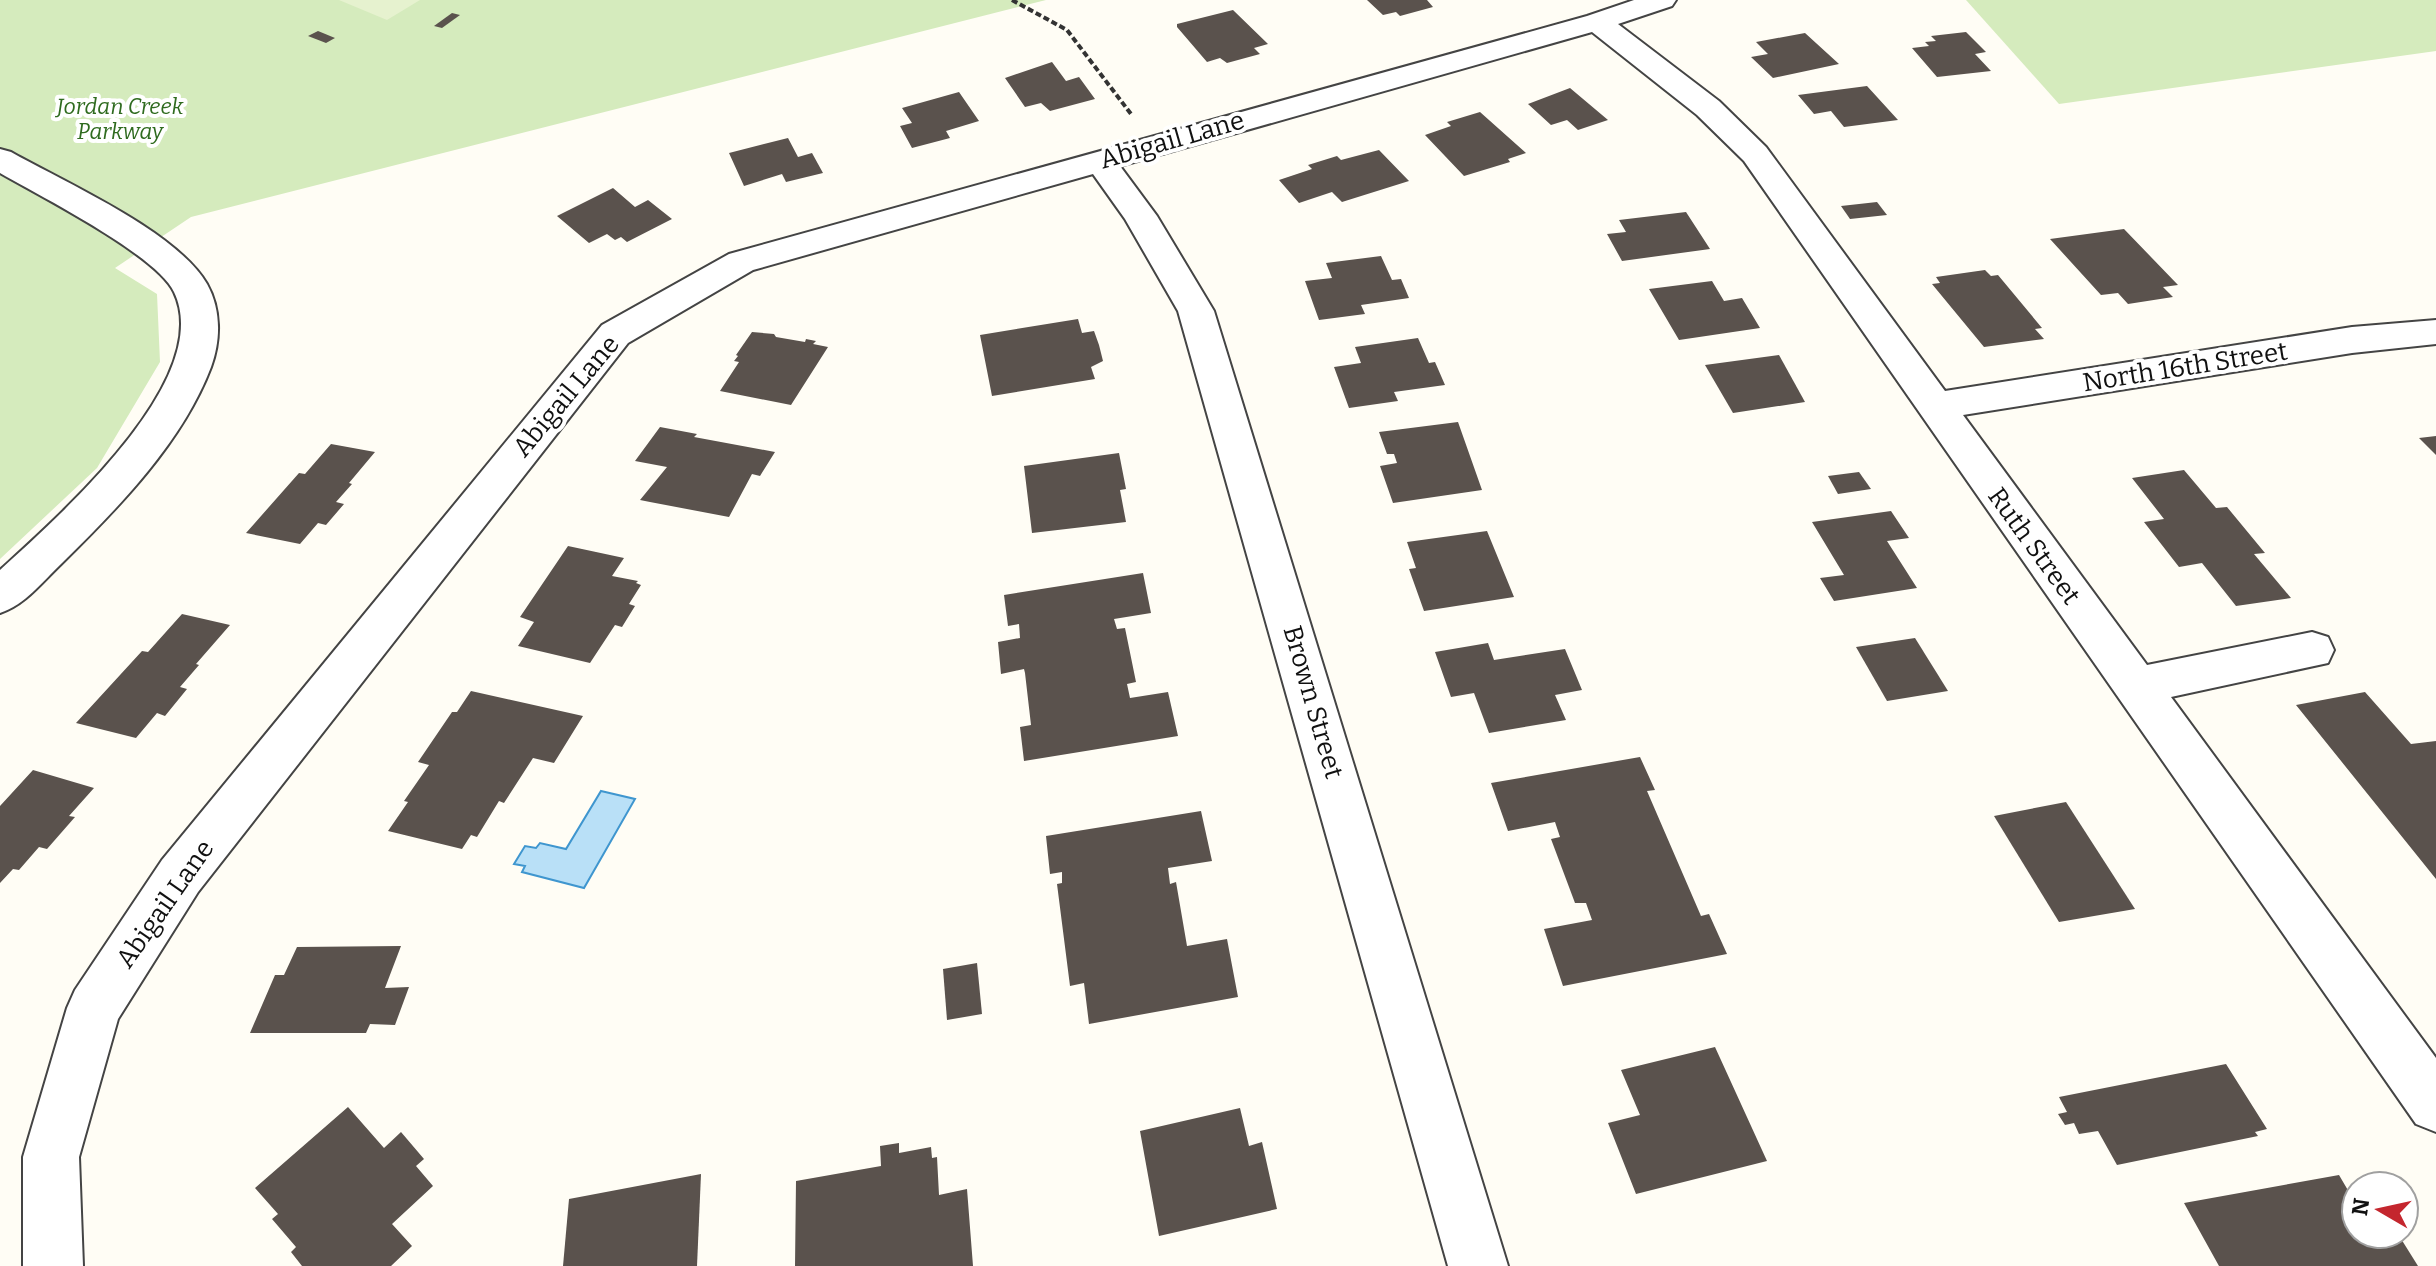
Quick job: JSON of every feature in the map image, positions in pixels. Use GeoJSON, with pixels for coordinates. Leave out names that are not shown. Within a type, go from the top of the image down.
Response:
{"type":"FeatureCollection","features":[{"type":"Feature","properties":{"kind":"street","name":"Abigail Lane"},"geometry":{"type":"LineString","coordinates":[[53,1266],[51,1157],[94,1008],[180,876],[615,334],[741,262],[1597,22],[1662,0]]}},
{"type":"Feature","properties":{"kind":"street","name":"Ruth Street"},"geometry":{"type":"LineString","coordinates":[[1597,22],[1708,108],[1755,154],[2436,1104]]}},
{"type":"Feature","properties":{"kind":"street"},"geometry":{"type":"LineString","coordinates":[[0,159],[155,252],[192,289],[201,315],[200,347],[187,381],[134,459],[87,513],[0,596]]}},
{"type":"Feature","properties":{"kind":"street","name":"Brown Street"},"geometry":{"type":"LineString","coordinates":[[1100,161],[1140,216],[1196,311],[1478,1266]]}},
{"type":"Feature","properties":{"kind":"street","name":"North 16th Street"},"geometry":{"type":"LineString","coordinates":[[1934,406],[2352,340],[2436,332]]}},
{"type":"Feature","properties":{"kind":"street"},"geometry":{"type":"LineString","coordinates":[[2135,686],[2312,650]]}},
{"type":"Feature","properties":{"kind":"path"},"geometry":{"type":"LineString","coordinates":[[1012,0],[1067,30],[1134,118]]}},
{"type":"Feature","properties":{"kind":"green space","name":"Jordan Creek Parkway"},"geometry":{"type":"Polygon","coordinates":[[[0,0],[1046,0],[191,217],[115,268],[157,294],[160,362],[97,468],[0,559],[0,0]]]}},
{"type":"Feature","properties":{"kind":"green space"},"geometry":{"type":"Polygon","coordinates":[[[339,0],[420,0],[387,20],[339,0]]]}},
{"type":"Feature","properties":{"kind":"green space"},"geometry":{"type":"Polygon","coordinates":[[[1966,0],[2436,0],[2436,51],[2059,104],[1966,0]]]}},
{"type":"Feature","properties":{"kind":"water"},"geometry":{"type":"Polygon","coordinates":[[[601,791],[635,799],[584,888],[522,872],[525,866],[514,864],[525,846],[536,848],[540,843],[566,849],[601,791]]]}},
{"type":"Feature","properties":{"kind":"building"},"geometry":{"type":"Polygon","coordinates":[[[1367,0],[1427,0],[1433,7],[1400,16],[1396,12],[1383,15],[1367,0]]]}},
{"type":"Feature","properties":{"kind":"building"},"geometry":{"type":"Polygon","coordinates":[[[1233,10],[1268,44],[1254,48],[1260,54],[1227,63],[1220,58],[1207,62],[1177,27],[1177,24],[1233,10]]]}},
{"type":"Feature","properties":{"kind":"building"},"geometry":{"type":"Polygon","coordinates":[[[452,13],[460,15],[442,28],[434,26],[452,13]]]}},
{"type":"Feature","properties":{"kind":"building"},"geometry":{"type":"Polygon","coordinates":[[[318,31],[335,38],[326,43],[308,36],[318,31]]]}},
{"type":"Feature","properties":{"kind":"building"},"geometry":{"type":"Polygon","coordinates":[[[1966,32],[1986,52],[1975,54],[1991,71],[1937,77],[1912,48],[1929,46],[1925,42],[1936,41],[1931,36],[1966,32]]]}},
{"type":"Feature","properties":{"kind":"building"},"geometry":{"type":"Polygon","coordinates":[[[1805,33],[1839,64],[1773,78],[1751,57],[1768,54],[1756,42],[1805,33]]]}},
{"type":"Feature","properties":{"kind":"building"},"geometry":{"type":"Polygon","coordinates":[[[1052,62],[1066,81],[1079,77],[1095,99],[1050,111],[1041,103],[1025,107],[1005,78],[1052,62]]]}},
{"type":"Feature","properties":{"kind":"building"},"geometry":{"type":"Polygon","coordinates":[[[1867,86],[1898,120],[1844,127],[1831,111],[1814,114],[1798,95],[1867,86]]]}},
{"type":"Feature","properties":{"kind":"building"},"geometry":{"type":"Polygon","coordinates":[[[1570,88],[1608,120],[1578,130],[1567,120],[1551,125],[1528,104],[1570,88]]]}},
{"type":"Feature","properties":{"kind":"building"},"geometry":{"type":"Polygon","coordinates":[[[959,92],[979,121],[946,131],[950,138],[912,148],[900,126],[912,123],[902,108],[959,92]]]}},
{"type":"Feature","properties":{"kind":"building"},"geometry":{"type":"Polygon","coordinates":[[[1480,112],[1526,153],[1508,159],[1510,162],[1464,176],[1425,135],[1451,126],[1447,122],[1480,112]]]}},
{"type":"Feature","properties":{"kind":"building"},"geometry":{"type":"Polygon","coordinates":[[[788,138],[798,157],[812,153],[823,173],[786,182],[782,174],[744,186],[729,153],[788,138]]]}},
{"type":"Feature","properties":{"kind":"building"},"geometry":{"type":"Polygon","coordinates":[[[1379,150],[1409,181],[1342,202],[1332,192],[1299,203],[1279,180],[1312,169],[1308,165],[1337,156],[1341,160],[1379,150]]]}},
{"type":"Feature","properties":{"kind":"building"},"geometry":{"type":"Polygon","coordinates":[[[613,188],[635,207],[648,200],[672,219],[627,242],[621,237],[615,240],[607,234],[589,243],[557,216],[613,188]]]}},
{"type":"Feature","properties":{"kind":"building"},"geometry":{"type":"Polygon","coordinates":[[[1877,202],[1887,215],[1850,219],[1841,206],[1877,202]]]}},
{"type":"Feature","properties":{"kind":"building"},"geometry":{"type":"Polygon","coordinates":[[[1686,212],[1710,249],[1622,261],[1607,234],[1626,232],[1619,220],[1686,212]]]}},
{"type":"Feature","properties":{"kind":"building"},"geometry":{"type":"Polygon","coordinates":[[[2124,229],[2178,285],[2163,287],[2173,297],[2128,304],[2118,293],[2101,295],[2050,239],[2124,229]]]}},
{"type":"Feature","properties":{"kind":"building"},"geometry":{"type":"Polygon","coordinates":[[[1381,256],[1392,280],[1401,279],[1409,298],[1361,305],[1365,314],[1319,320],[1305,281],[1332,278],[1326,263],[1381,256]]]}},
{"type":"Feature","properties":{"kind":"building"},"geometry":{"type":"Polygon","coordinates":[[[1985,270],[1991,276],[1998,275],[2042,328],[2035,329],[2044,339],[1984,347],[1932,284],[1940,283],[1936,277],[1985,270]]]}},
{"type":"Feature","properties":{"kind":"building"},"geometry":{"type":"Polygon","coordinates":[[[1712,281],[1724,301],[1742,298],[1760,328],[1679,340],[1649,289],[1712,281]]]}},
{"type":"Feature","properties":{"kind":"building"},"geometry":{"type":"Polygon","coordinates":[[[1078,319],[1082,333],[1094,331],[1099,345],[1103,361],[1091,367],[1095,379],[992,396],[980,335],[1078,319]]]}},
{"type":"Feature","properties":{"kind":"building"},"geometry":{"type":"Polygon","coordinates":[[[752,332],[805,342],[806,339],[828,347],[791,405],[720,391],[739,362],[734,361],[736,355],[752,332]]]}},
{"type":"Feature","properties":{"kind":"building"},"geometry":{"type":"Polygon","coordinates":[[[1418,338],[1429,363],[1435,362],[1445,385],[1394,392],[1398,401],[1349,408],[1334,367],[1361,363],[1355,347],[1418,338]]]}},
{"type":"Feature","properties":{"kind":"building"},"geometry":{"type":"Polygon","coordinates":[[[1779,355],[1805,402],[1733,413],[1705,365],[1779,355]]]}},
{"type":"Feature","properties":{"kind":"building"},"geometry":{"type":"Polygon","coordinates":[[[1458,422],[1482,490],[1393,503],[1380,466],[1397,463],[1394,454],[1387,454],[1379,432],[1458,422]]]}},
{"type":"Feature","properties":{"kind":"building"},"geometry":{"type":"Polygon","coordinates":[[[660,427],[697,434],[694,437],[775,452],[760,476],[752,474],[729,517],[640,500],[667,467],[635,461],[660,427]]]}},
{"type":"Feature","properties":{"kind":"building"},"geometry":{"type":"Polygon","coordinates":[[[2436,436],[2436,455],[2419,438],[2436,436]]]}},
{"type":"Feature","properties":{"kind":"building"},"geometry":{"type":"Polygon","coordinates":[[[331,444],[375,452],[336,502],[344,504],[326,525],[318,523],[300,544],[246,533],[299,473],[305,474],[331,444]]]}},
{"type":"Feature","properties":{"kind":"building"},"geometry":{"type":"Polygon","coordinates":[[[1119,453],[1126,489],[1120,490],[1126,522],[1032,533],[1024,466],[1119,453]]]}},
{"type":"Feature","properties":{"kind":"building"},"geometry":{"type":"Polygon","coordinates":[[[2184,470],[2216,508],[2227,507],[2265,553],[2254,554],[2291,598],[2236,606],[2202,563],[2179,567],[2144,522],[2164,519],[2132,478],[2184,470]]]}},
{"type":"Feature","properties":{"kind":"building"},"geometry":{"type":"Polygon","coordinates":[[[1859,472],[1871,489],[1838,494],[1828,476],[1859,472]]]}},
{"type":"Feature","properties":{"kind":"building"},"geometry":{"type":"Polygon","coordinates":[[[1891,511],[1909,538],[1887,541],[1917,588],[1834,601],[1820,578],[1844,575],[1812,522],[1891,511]]]}},
{"type":"Feature","properties":{"kind":"building"},"geometry":{"type":"Polygon","coordinates":[[[1487,531],[1514,597],[1424,611],[1409,569],[1416,568],[1407,542],[1487,531]]]}},
{"type":"Feature","properties":{"kind":"building"},"geometry":{"type":"Polygon","coordinates":[[[568,546],[624,558],[612,576],[638,581],[636,583],[641,585],[629,604],[635,606],[622,627],[615,625],[590,663],[518,646],[534,622],[520,617],[568,546]]]}},
{"type":"Feature","properties":{"kind":"building"},"geometry":{"type":"Polygon","coordinates":[[[1143,573],[1151,613],[1114,619],[1117,629],[1125,628],[1136,682],[1127,684],[1130,698],[1168,692],[1178,736],[1024,761],[1020,727],[1031,725],[1024,669],[1001,674],[998,642],[1020,638],[1019,624],[1008,626],[1004,595],[1143,573]]]}},
{"type":"Feature","properties":{"kind":"building"},"geometry":{"type":"Polygon","coordinates":[[[182,614],[230,625],[196,664],[199,665],[180,687],[187,689],[165,716],[157,713],[136,738],[76,723],[142,651],[148,652],[182,614]]]}},
{"type":"Feature","properties":{"kind":"building"},"geometry":{"type":"Polygon","coordinates":[[[1915,638],[1948,691],[1887,701],[1856,647],[1915,638]]]}},
{"type":"Feature","properties":{"kind":"building"},"geometry":{"type":"Polygon","coordinates":[[[1488,643],[1494,660],[1565,649],[1582,690],[1555,695],[1566,720],[1489,733],[1474,693],[1451,697],[1435,652],[1488,643]]]}},
{"type":"Feature","properties":{"kind":"building"},"geometry":{"type":"Polygon","coordinates":[[[471,691],[583,716],[554,763],[533,758],[504,803],[499,801],[477,837],[471,835],[462,849],[388,831],[429,765],[418,762],[452,712],[457,712],[471,691]]]}},
{"type":"Feature","properties":{"kind":"building"},"geometry":{"type":"Polygon","coordinates":[[[2365,692],[2411,744],[2436,741],[2436,879],[2296,705],[2365,692]]]}},
{"type":"Feature","properties":{"kind":"building"},"geometry":{"type":"Polygon","coordinates":[[[1640,757],[1655,790],[1647,791],[1701,916],[1709,914],[1727,954],[1563,986],[1544,929],[1592,920],[1586,903],[1575,903],[1551,839],[1560,837],[1555,822],[1508,831],[1491,783],[1640,757]]]}},
{"type":"Feature","properties":{"kind":"building"},"geometry":{"type":"Polygon","coordinates":[[[33,770],[94,788],[69,816],[75,817],[47,849],[39,847],[19,870],[13,869],[0,883],[0,806],[33,770]]]}},
{"type":"Feature","properties":{"kind":"building"},"geometry":{"type":"Polygon","coordinates":[[[2066,802],[2135,909],[2059,922],[1994,816],[2066,802]]]}},
{"type":"Feature","properties":{"kind":"building"},"geometry":{"type":"Polygon","coordinates":[[[1201,811],[1212,861],[1168,868],[1170,884],[1176,882],[1187,946],[1227,939],[1238,997],[1089,1024],[1084,983],[1070,986],[1057,884],[1062,883],[1062,872],[1050,874],[1046,836],[1201,811]]]}},
{"type":"Feature","properties":{"kind":"building"},"geometry":{"type":"Polygon","coordinates":[[[401,946],[385,988],[409,987],[395,1025],[370,1024],[366,1033],[250,1033],[275,975],[284,975],[297,947],[401,946]]]}},
{"type":"Feature","properties":{"kind":"building"},"geometry":{"type":"Polygon","coordinates":[[[977,963],[982,1014],[947,1020],[943,969],[977,963]]]}},
{"type":"Feature","properties":{"kind":"building"},"geometry":{"type":"Polygon","coordinates":[[[1715,1047],[1767,1161],[1636,1194],[1608,1123],[1640,1115],[1621,1070],[1715,1047]]]}},
{"type":"Feature","properties":{"kind":"building"},"geometry":{"type":"Polygon","coordinates":[[[2226,1064],[2267,1129],[2255,1132],[2258,1136],[2117,1165],[2098,1131],[2079,1134],[2074,1123],[2065,1125],[2058,1114],[2067,1112],[2059,1097],[2226,1064]]]}},
{"type":"Feature","properties":{"kind":"building"},"geometry":{"type":"Polygon","coordinates":[[[348,1107],[384,1148],[401,1132],[424,1159],[416,1166],[433,1186],[392,1224],[412,1246],[391,1266],[302,1266],[291,1252],[296,1247],[272,1219],[278,1214],[255,1188],[348,1107]]]}},
{"type":"Feature","properties":{"kind":"building"},"geometry":{"type":"Polygon","coordinates":[[[1240,1108],[1249,1146],[1262,1142],[1277,1209],[1159,1236],[1140,1131],[1240,1108]]]}},
{"type":"Feature","properties":{"kind":"building"},"geometry":{"type":"Polygon","coordinates":[[[899,1143],[899,1153],[931,1147],[932,1158],[937,1157],[939,1195],[967,1189],[973,1266],[795,1266],[796,1181],[881,1166],[880,1146],[899,1143]]]}},
{"type":"Feature","properties":{"kind":"building"},"geometry":{"type":"Polygon","coordinates":[[[701,1174],[697,1266],[563,1266],[569,1199],[701,1174]]]}},
{"type":"Feature","properties":{"kind":"building"},"geometry":{"type":"Polygon","coordinates":[[[2339,1175],[2340,1250],[2408,1250],[2418,1266],[2219,1266],[2184,1203],[2339,1175]]]}}]}
